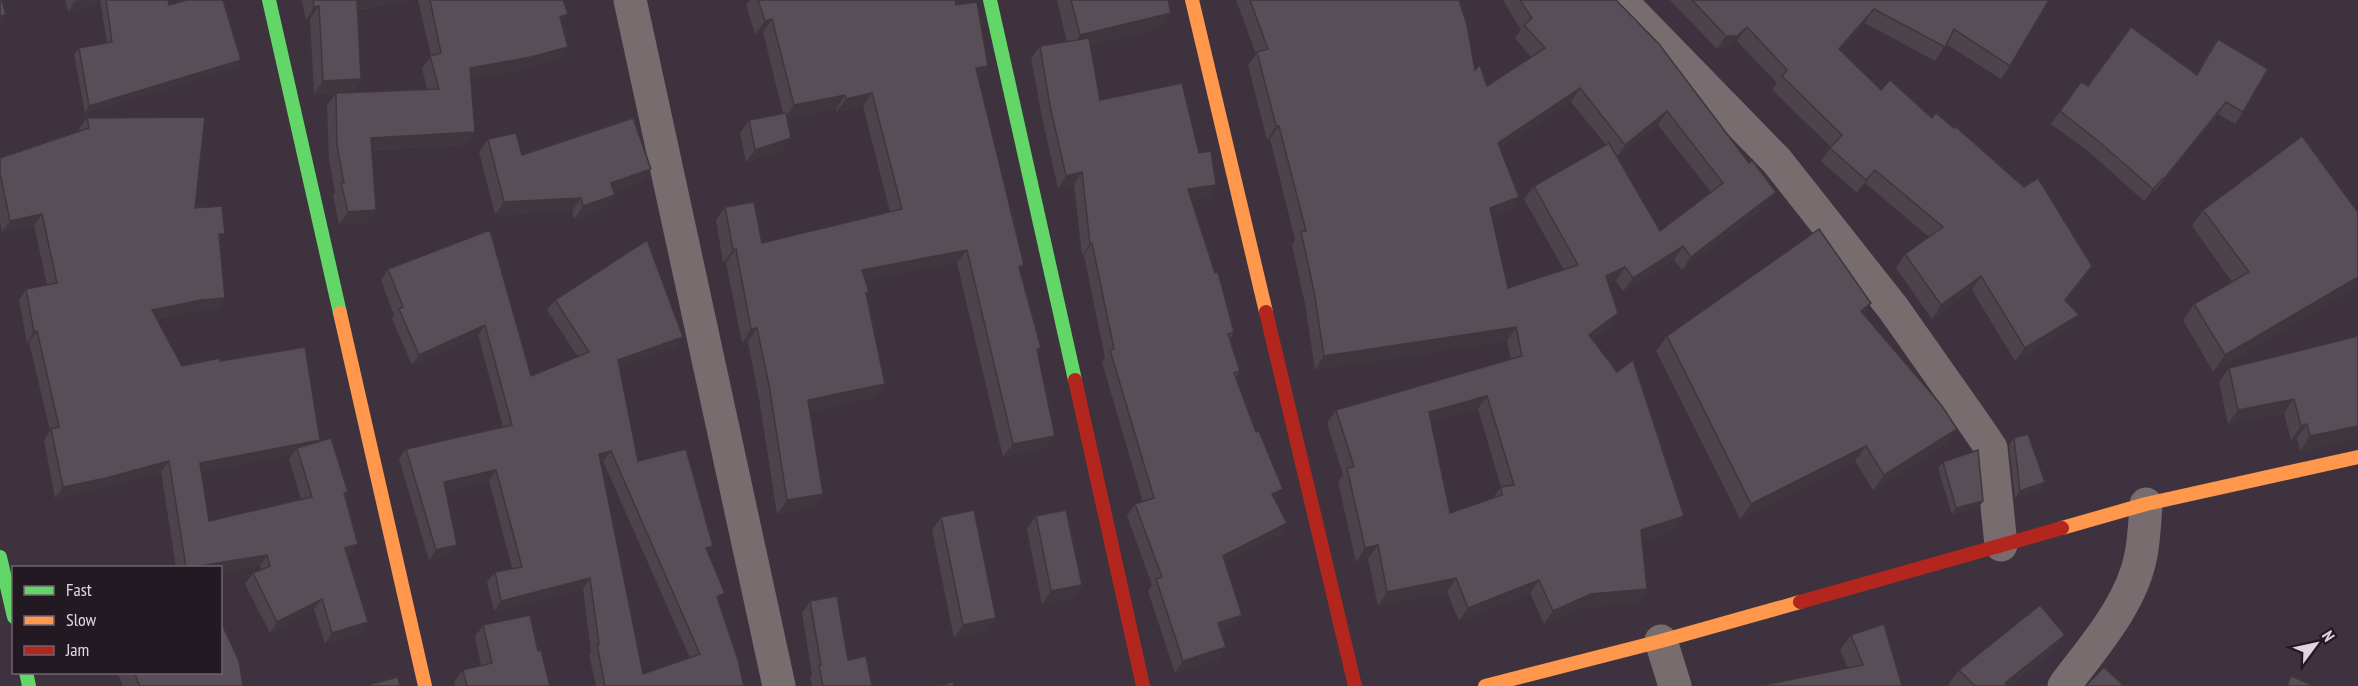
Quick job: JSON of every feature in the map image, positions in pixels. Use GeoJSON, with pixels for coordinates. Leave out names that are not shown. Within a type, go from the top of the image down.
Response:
{"type":"FeatureCollection","features":[{"type":"Feature","properties":{"kind":"street"},"geometry":{"type":"LineString","coordinates":[[269,0],[425,686]]}},
{"type":"Feature","properties":{"kind":"street"},"geometry":{"type":"LineString","coordinates":[[630,0],[779,686]]}},
{"type":"Feature","properties":{"kind":"street"},"geometry":{"type":"LineString","coordinates":[[990,0],[1143,686]]}},
{"type":"Feature","properties":{"kind":"street"},"geometry":{"type":"LineString","coordinates":[[1192,0],[1355,686]]}},
{"type":"Feature","properties":{"kind":"street"},"geometry":{"type":"LineString","coordinates":[[1620,0],[1777,161],[1893,308],[1974,423],[1991,448],[2001,545]]}},
{"type":"Feature","properties":{"kind":"street"},"geometry":{"type":"LineString","coordinates":[[1485,686],[1661,641],[2146,504],[2358,457]]}},
{"type":"Feature","properties":{"kind":"street"},"geometry":{"type":"LineString","coordinates":[[2064,686],[2121,605],[2133,581],[2141,556],[2146,504]]}},
{"type":"Feature","properties":{"kind":"street"},"geometry":{"type":"LineString","coordinates":[[0,557],[12,608]]}},
{"type":"Feature","properties":{"kind":"street"},"geometry":{"type":"LineString","coordinates":[[1661,641],[1675,686]]}},
{"type":"Feature","properties":{"kind":"building"},"geometry":{"type":"Polygon","coordinates":[[[0,0],[2,0],[6,15],[0,16],[0,0]]]}},
{"type":"Feature","properties":{"kind":"building"},"geometry":{"type":"Polygon","coordinates":[[[106,0],[168,0],[169,5],[187,0],[223,0],[241,60],[89,106],[79,48],[112,42],[106,0]]]}},
{"type":"Feature","properties":{"kind":"building"},"geometry":{"type":"Polygon","coordinates":[[[313,0],[357,0],[361,79],[323,81],[319,6],[314,7],[313,0]]]}},
{"type":"Feature","properties":{"kind":"building"},"geometry":{"type":"Polygon","coordinates":[[[430,0],[563,0],[568,14],[560,17],[568,47],[531,57],[470,68],[475,132],[371,138],[376,210],[348,212],[341,183],[344,183],[337,146],[336,93],[439,89],[430,56],[441,53],[430,0]]]}},
{"type":"Feature","properties":{"kind":"building"},"geometry":{"type":"Polygon","coordinates":[[[758,0],[955,0],[956,5],[977,2],[988,66],[976,68],[1024,265],[1019,267],[1041,348],[1037,349],[1055,436],[1013,444],[967,250],[862,270],[869,292],[866,293],[885,384],[808,400],[823,494],[787,500],[769,385],[757,328],[751,329],[736,249],[733,250],[725,207],[754,202],[762,243],[902,209],[872,93],[846,99],[845,95],[794,105],[772,19],[765,21],[758,0]]]}},
{"type":"Feature","properties":{"kind":"building"},"geometry":{"type":"Polygon","coordinates":[[[1071,0],[1168,0],[1171,13],[1080,35],[1071,0]]]}},
{"type":"Feature","properties":{"kind":"building"},"geometry":{"type":"Polygon","coordinates":[[[1250,0],[1459,0],[1467,25],[1475,70],[1480,65],[1487,86],[1545,48],[1524,25],[1532,18],[1520,0],[1616,0],[1659,44],[1749,163],[1752,160],[1776,192],[1691,257],[1683,246],[1633,278],[1625,267],[1606,276],[1618,313],[1589,335],[1617,372],[1633,360],[1684,516],[1641,530],[1647,589],[1591,594],[1553,611],[1539,580],[1468,608],[1456,578],[1387,592],[1378,545],[1365,548],[1347,468],[1354,467],[1336,410],[1522,356],[1516,327],[1324,356],[1314,291],[1301,232],[1306,231],[1257,52],[1268,49],[1250,0]],[[1580,88],[1498,143],[1519,197],[1490,208],[1508,288],[1578,265],[1534,186],[1609,143],[1660,231],[1723,183],[1667,111],[1625,145],[1580,88]],[[1487,396],[1429,412],[1450,513],[1502,495],[1501,487],[1514,485],[1487,396]]]}},
{"type":"Feature","properties":{"kind":"building"},"geometry":{"type":"Polygon","coordinates":[[[1692,0],[2049,0],[2010,66],[1954,29],[1945,47],[1874,9],[1839,49],[1881,90],[1890,80],[1932,118],[1936,113],[1954,128],[1955,126],[2024,187],[2038,178],[2092,266],[2065,300],[2079,315],[2025,348],[1981,276],[1941,305],[1905,254],[1943,227],[1875,170],[1866,180],[1830,148],[1842,135],[1782,76],[1787,70],[1747,27],[1737,36],[1726,36],[1692,0]]]}},
{"type":"Feature","properties":{"kind":"building"},"geometry":{"type":"Polygon","coordinates":[[[2131,27],[2197,75],[2218,39],[2268,69],[2243,112],[2226,102],[2164,179],[2153,189],[2060,111],[2081,82],[2088,86],[2131,27]]]}},
{"type":"Feature","properties":{"kind":"building"},"geometry":{"type":"Polygon","coordinates":[[[1089,38],[1100,100],[1182,83],[1199,153],[1211,151],[1216,185],[1188,189],[1215,273],[1218,272],[1234,332],[1228,334],[1240,371],[1234,373],[1256,432],[1259,431],[1283,489],[1272,494],[1287,523],[1223,556],[1242,615],[1218,623],[1226,647],[1183,661],[1156,579],[1162,577],[1135,504],[1154,498],[1110,350],[1114,349],[1092,243],[1090,244],[1082,172],[1066,176],[1050,106],[1040,46],[1089,38]]]}},
{"type":"Feature","properties":{"kind":"building"},"geometry":{"type":"Polygon","coordinates":[[[786,113],[791,138],[755,150],[749,120],[786,113]]]}},
{"type":"Feature","properties":{"kind":"building"},"geometry":{"type":"Polygon","coordinates":[[[205,117],[195,208],[222,206],[225,234],[219,234],[225,298],[201,300],[152,310],[182,366],[220,358],[220,361],[305,347],[320,440],[200,463],[209,521],[312,497],[297,448],[331,438],[348,492],[344,493],[358,544],[345,548],[368,622],[332,633],[322,599],[277,622],[253,573],[270,566],[267,555],[186,566],[169,461],[63,487],[51,429],[59,427],[37,331],[34,332],[26,289],[57,283],[42,214],[10,221],[0,173],[0,158],[89,128],[87,118],[205,117]]]}},
{"type":"Feature","properties":{"kind":"building"},"geometry":{"type":"Polygon","coordinates":[[[633,118],[651,169],[611,183],[615,195],[583,206],[581,198],[504,202],[488,139],[516,133],[522,155],[633,118]]]}},
{"type":"Feature","properties":{"kind":"building"},"geometry":{"type":"Polygon","coordinates":[[[2302,136],[2358,211],[2358,277],[2225,355],[2194,304],[2249,272],[2203,210],[2302,136]]]}},
{"type":"Feature","properties":{"kind":"building"},"geometry":{"type":"Polygon","coordinates":[[[1819,229],[1871,303],[1861,311],[1942,406],[1957,429],[1884,475],[1866,446],[1751,504],[1667,336],[1819,229]]]}},
{"type":"Feature","properties":{"kind":"building"},"geometry":{"type":"Polygon","coordinates":[[[490,230],[531,376],[589,352],[555,300],[647,240],[683,337],[618,360],[638,461],[686,449],[713,546],[706,548],[725,593],[717,597],[738,660],[744,686],[605,686],[597,645],[599,644],[590,578],[501,601],[495,572],[522,567],[496,470],[444,482],[457,545],[436,550],[406,449],[512,425],[485,325],[419,355],[399,309],[403,307],[388,269],[490,230]],[[611,451],[599,454],[643,674],[700,654],[611,451]]]}},
{"type":"Feature","properties":{"kind":"building"},"geometry":{"type":"Polygon","coordinates":[[[2358,336],[2358,426],[2310,436],[2307,424],[2301,426],[2294,399],[2238,410],[2229,368],[2358,336]]]}},
{"type":"Feature","properties":{"kind":"building"},"geometry":{"type":"Polygon","coordinates":[[[2028,434],[2045,482],[2020,491],[2014,438],[2028,434]]]}},
{"type":"Feature","properties":{"kind":"building"},"geometry":{"type":"Polygon","coordinates":[[[1978,450],[1983,501],[1956,508],[1943,462],[1978,450]]]}},
{"type":"Feature","properties":{"kind":"building"},"geometry":{"type":"Polygon","coordinates":[[[974,510],[996,618],[963,625],[941,517],[974,510]]]}},
{"type":"Feature","properties":{"kind":"building"},"geometry":{"type":"Polygon","coordinates":[[[1066,510],[1082,585],[1051,591],[1036,516],[1066,510]]]}},
{"type":"Feature","properties":{"kind":"building"},"geometry":{"type":"Polygon","coordinates":[[[837,596],[848,660],[866,656],[872,686],[823,686],[810,601],[837,596]]]}},
{"type":"Feature","properties":{"kind":"building"},"geometry":{"type":"Polygon","coordinates":[[[2040,605],[2065,635],[2005,683],[2008,686],[1975,686],[1959,670],[2040,605]]]}},
{"type":"Feature","properties":{"kind":"building"},"geometry":{"type":"Polygon","coordinates":[[[530,615],[538,651],[541,650],[550,686],[467,686],[463,670],[492,663],[483,625],[530,615]]]}},
{"type":"Feature","properties":{"kind":"building"},"geometry":{"type":"Polygon","coordinates":[[[222,624],[239,661],[243,686],[140,686],[135,674],[222,674],[222,624]]]}},
{"type":"Feature","properties":{"kind":"building"},"geometry":{"type":"Polygon","coordinates":[[[1884,624],[1902,686],[1759,686],[1863,665],[1851,635],[1884,624]]]}},
{"type":"Feature","properties":{"kind":"building"},"geometry":{"type":"Polygon","coordinates":[[[2104,667],[2124,686],[2086,686],[2104,667]]]}},
{"type":"Feature","properties":{"kind":"building"},"geometry":{"type":"Polygon","coordinates":[[[2291,676],[2314,686],[2287,686],[2291,676]]]}},
{"type":"Feature","properties":{"kind":"building"},"geometry":{"type":"Polygon","coordinates":[[[398,677],[400,686],[364,686],[398,677]]]}},
{"type":"Feature","properties":{"kind":"building"},"geometry":{"type":"Polygon","coordinates":[[[953,682],[954,686],[937,686],[953,682]]]}},
{"type":"Feature","properties":{"kind":"traffic: fast"},"geometry":{"type":"LineString","coordinates":[[269,0],[340,313]]}},
{"type":"Feature","properties":{"kind":"traffic: fast"},"geometry":{"type":"LineString","coordinates":[[990,0],[1075,380]]}},
{"type":"Feature","properties":{"kind":"traffic: fast"},"geometry":{"type":"LineString","coordinates":[[0,557],[12,608]]}},
{"type":"Feature","properties":{"kind":"traffic: fast"},"geometry":{"type":"LineString","coordinates":[[26,674],[29,686]]}},
{"type":"Feature","properties":{"kind":"traffic: slow"},"geometry":{"type":"LineString","coordinates":[[1192,0],[1266,312]]}},
{"type":"Feature","properties":{"kind":"traffic: slow"},"geometry":{"type":"LineString","coordinates":[[340,313],[425,686]]}},
{"type":"Feature","properties":{"kind":"traffic: slow"},"geometry":{"type":"LineString","coordinates":[[2062,528],[2146,504],[2358,457]]}},
{"type":"Feature","properties":{"kind":"traffic: slow"},"geometry":{"type":"LineString","coordinates":[[1485,686],[1661,641],[1800,602]]}},
{"type":"Feature","properties":{"kind":"traffic: jam"},"geometry":{"type":"LineString","coordinates":[[1266,312],[1355,686]]}},
{"type":"Feature","properties":{"kind":"traffic: jam"},"geometry":{"type":"LineString","coordinates":[[1075,380],[1143,686]]}},
{"type":"Feature","properties":{"kind":"traffic: jam"},"geometry":{"type":"LineString","coordinates":[[1800,602],[2062,528]]}}]}
